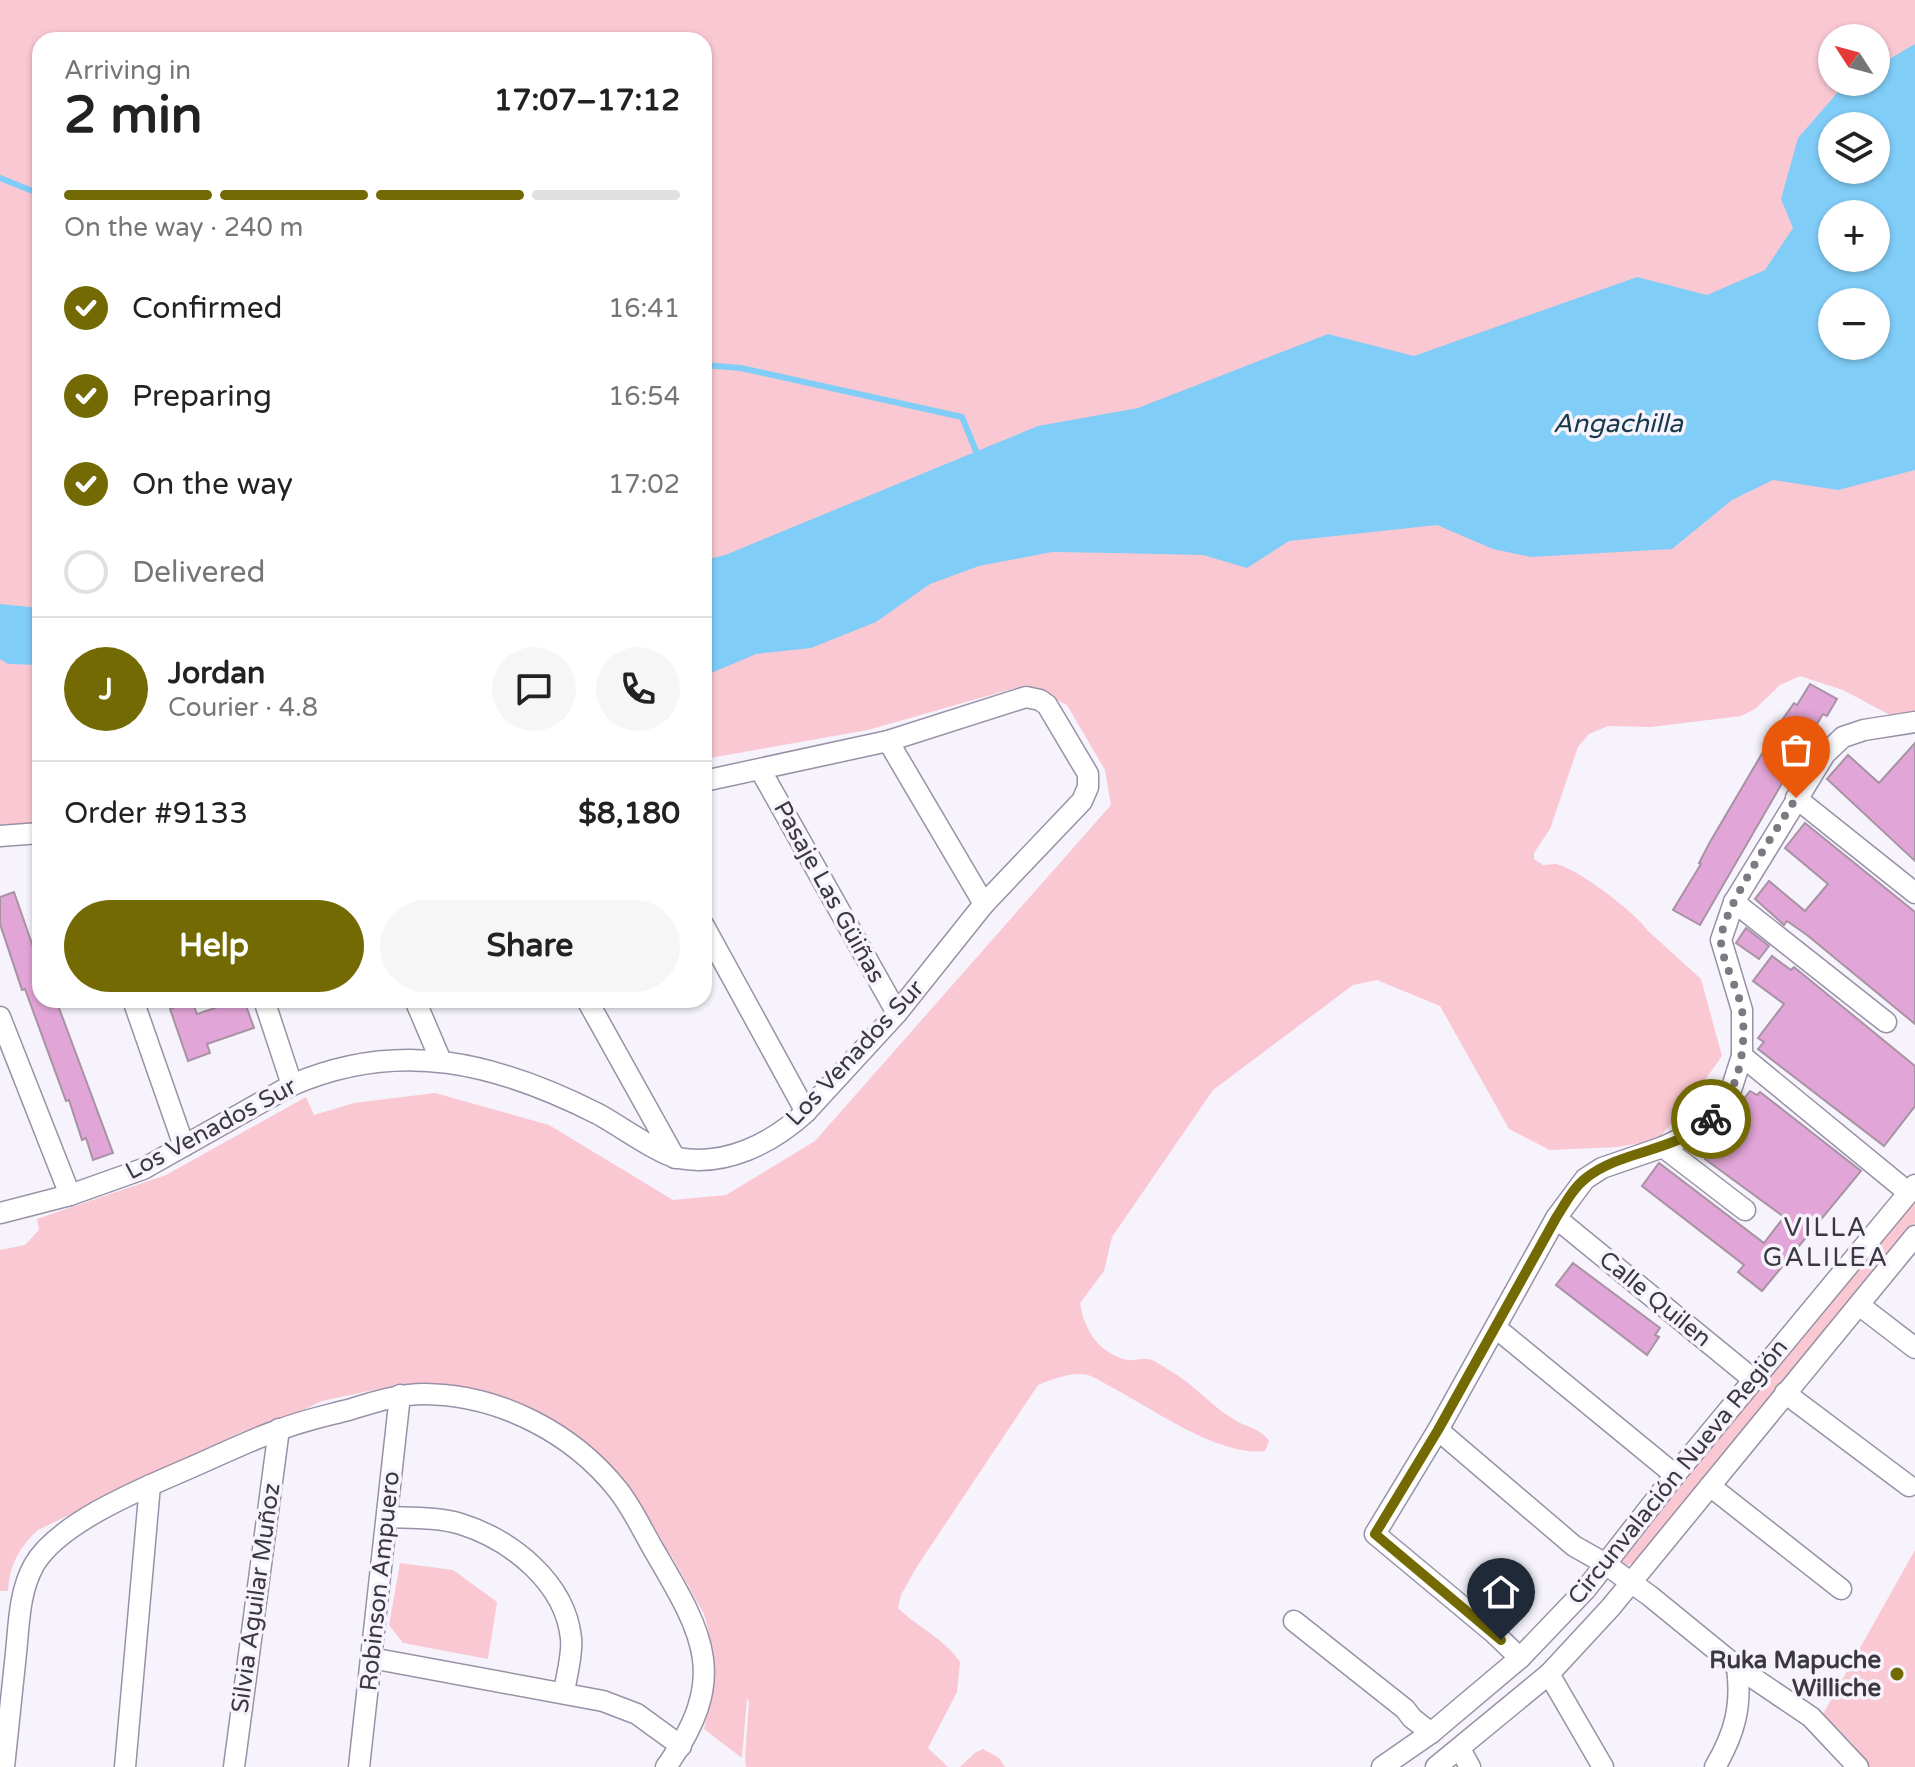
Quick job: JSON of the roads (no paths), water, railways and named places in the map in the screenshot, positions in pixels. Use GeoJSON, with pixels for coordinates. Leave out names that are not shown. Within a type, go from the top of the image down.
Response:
{"type":"FeatureCollection","features":[{"type":"Feature","properties":{"kind":"street","name":"Los Venados Sur"},"geometry":{"type":"LineString","coordinates":[[0,1213],[70,1195],[143,1169],[292,1085],[329,1070],[367,1061],[441,1061],[492,1074],[556,1095],[615,1123],[675,1158],[712,1158],[753,1148],[781,1133],[806,1112],[897,1013],[984,904],[1082,801],[1088,787],[1086,768],[1047,705],[1033,698],[1021,698],[888,741],[712,780]]}},
{"type":"Feature","properties":{"kind":"street"},"geometry":{"type":"LineString","coordinates":[[1520,1658],[1375,1534],[1438,1430],[1556,1218],[1585,1179],[1602,1168],[1663,1147],[1697,1131],[1717,1113],[1731,1090],[1742,1056],[1742,1010],[1721,940],[1734,902],[1825,754],[1843,737],[1864,730],[1912,727]]}},
{"type":"Feature","properties":{"kind":"street"},"geometry":{"type":"LineString","coordinates":[[888,741],[984,904]]}},
{"type":"Feature","properties":{"kind":"street","name":"Pasaje Las Güiñas"},"geometry":{"type":"LineString","coordinates":[[761,771],[897,1013]]}},
{"type":"Feature","properties":{"kind":"street"},"geometry":{"type":"LineString","coordinates":[[1796,798],[1915,893]]}},
{"type":"Feature","properties":{"kind":"street"},"geometry":{"type":"LineString","coordinates":[[0,836],[32,834]]}},
{"type":"Feature","properties":{"kind":"street"},"geometry":{"type":"LineString","coordinates":[[1734,902],[1886,1022]]}},
{"type":"Feature","properties":{"kind":"street"},"geometry":{"type":"LineString","coordinates":[[712,941],[806,1112]]}},
{"type":"Feature","properties":{"kind":"street"},"geometry":{"type":"LineString","coordinates":[[136,1008],[184,1146]]}},
{"type":"Feature","properties":{"kind":"street"},"geometry":{"type":"LineString","coordinates":[[267,1008],[292,1085]]}},
{"type":"Feature","properties":{"kind":"street"},"geometry":{"type":"LineString","coordinates":[[418,1008],[441,1061]]}},
{"type":"Feature","properties":{"kind":"street"},"geometry":{"type":"LineString","coordinates":[[591,1008],[675,1158]]}},
{"type":"Feature","properties":{"kind":"street"},"geometry":{"type":"LineString","coordinates":[[0,1017],[70,1195]]}},
{"type":"Feature","properties":{"kind":"street"},"geometry":{"type":"LineString","coordinates":[[1742,1056],[1912,1189]]}},
{"type":"Feature","properties":{"kind":"street"},"geometry":{"type":"LineString","coordinates":[[1663,1147],[1745,1210]]}},
{"type":"Feature","properties":{"kind":"street","name":"Circunvalación Nueva Región"},"geometry":{"type":"LineString","coordinates":[[1382,1767],[1431,1733],[1520,1658],[1586,1589],[1675,1475],[1912,1189]]}},
{"type":"Feature","properties":{"kind":"street","name":"Calle Quilen"},"geometry":{"type":"LineString","coordinates":[[1556,1218],[1754,1380]]}},
{"type":"Feature","properties":{"kind":"street","name":"Circunvalación Nueva Región"},"geometry":{"type":"LineString","coordinates":[[1436,1767],[1465,1758],[1611,1607],[1915,1236]]}},
{"type":"Feature","properties":{"kind":"street"},"geometry":{"type":"LineString","coordinates":[[1859,1305],[1915,1348]]}},
{"type":"Feature","properties":{"kind":"street"},"geometry":{"type":"LineString","coordinates":[[1496,1328],[1675,1475]]}},
{"type":"Feature","properties":{"kind":"street"},"geometry":{"type":"LineString","coordinates":[[1785,1393],[1909,1486]]}},
{"type":"Feature","properties":{"kind":"street"},"geometry":{"type":"LineString","coordinates":[[4,1767],[22,1597],[40,1555],[62,1534],[150,1485],[279,1429],[400,1395],[439,1395],[477,1401],[526,1418],[587,1458],[620,1493],[689,1611],[701,1642],[704,1676],[697,1712],[681,1746],[666,1767]]}},
{"type":"Feature","properties":{"kind":"street","name":"Robinson Ampuero"},"geometry":{"type":"LineString","coordinates":[[359,1767],[400,1395]]}},
{"type":"Feature","properties":{"kind":"street","name":"Silvia Aguilar Muñoz"},"geometry":{"type":"LineString","coordinates":[[234,1767],[279,1429]]}},
{"type":"Feature","properties":{"kind":"street"},"geometry":{"type":"LineString","coordinates":[[1438,1430],[1574,1546],[1631,1582],[1737,1667],[1811,1717],[1858,1767]]}},
{"type":"Feature","properties":{"kind":"street"},"geometry":{"type":"LineString","coordinates":[[125,1767],[150,1485]]}},
{"type":"Feature","properties":{"kind":"street"},"geometry":{"type":"LineString","coordinates":[[1710,1486],[1841,1589]]}},
{"type":"Feature","properties":{"kind":"street"},"geometry":{"type":"LineString","coordinates":[[387,1517],[458,1523],[516,1551],[541,1574],[563,1606],[572,1639],[564,1693]]}},
{"type":"Feature","properties":{"kind":"street"},"geometry":{"type":"LineString","coordinates":[[1294,1621],[1431,1733]]}},
{"type":"Feature","properties":{"kind":"street"},"geometry":{"type":"LineString","coordinates":[[371,1658],[603,1701],[637,1714],[681,1746]]}},
{"type":"Feature","properties":{"kind":"street"},"geometry":{"type":"LineString","coordinates":[[1715,1767],[1731,1740],[1740,1690],[1737,1667]]}},
{"type":"Feature","properties":{"kind":"street"},"geometry":{"type":"LineString","coordinates":[[1549,1674],[1603,1767]]}},
{"type":"Feature","properties":{"kind":"water","name":"Angachilla"},"geometry":{"type":"Polygon","coordinates":[[[1915,44],[1915,470],[1838,490],[1773,480],[1732,500],[1672,549],[1531,557],[1493,549],[1437,525],[1289,541],[1247,568],[1203,555],[1052,552],[979,566],[930,584],[876,622],[811,648],[756,654],[712,673],[712,558],[1038,426],[1138,408],[1328,334],[1414,356],[1637,277],[1707,295],[1765,270],[1793,228],[1781,199],[1798,138],[1818,115],[1818,184],[1890,184],[1890,112],[1821,112],[1835,96],[1890,96],[1890,59],[1915,44]]]}},
{"type":"Feature","properties":{"kind":"water"},"geometry":{"type":"Polygon","coordinates":[[[0,604],[32,607],[32,665],[8,664],[0,659],[0,604]]]}},
{"type":"Feature","properties":{"kind":"waterway"},"geometry":{"type":"LineString","coordinates":[[0,178],[32,191]]}},
{"type":"Feature","properties":{"kind":"waterway"},"geometry":{"type":"LineString","coordinates":[[712,366],[741,368],[962,417],[976,451]]}},
{"type":"Feature","properties":{"kind":"place","name":"Ruka Mapuche Williche"},"geometry":{"type":"Point","coordinates":[1897,1674]}},
{"type":"Feature","properties":{"kind":"district","name":"VILLA GALILEA"},"geometry":{"type":"Point","coordinates":[1826,1242]}}]}
